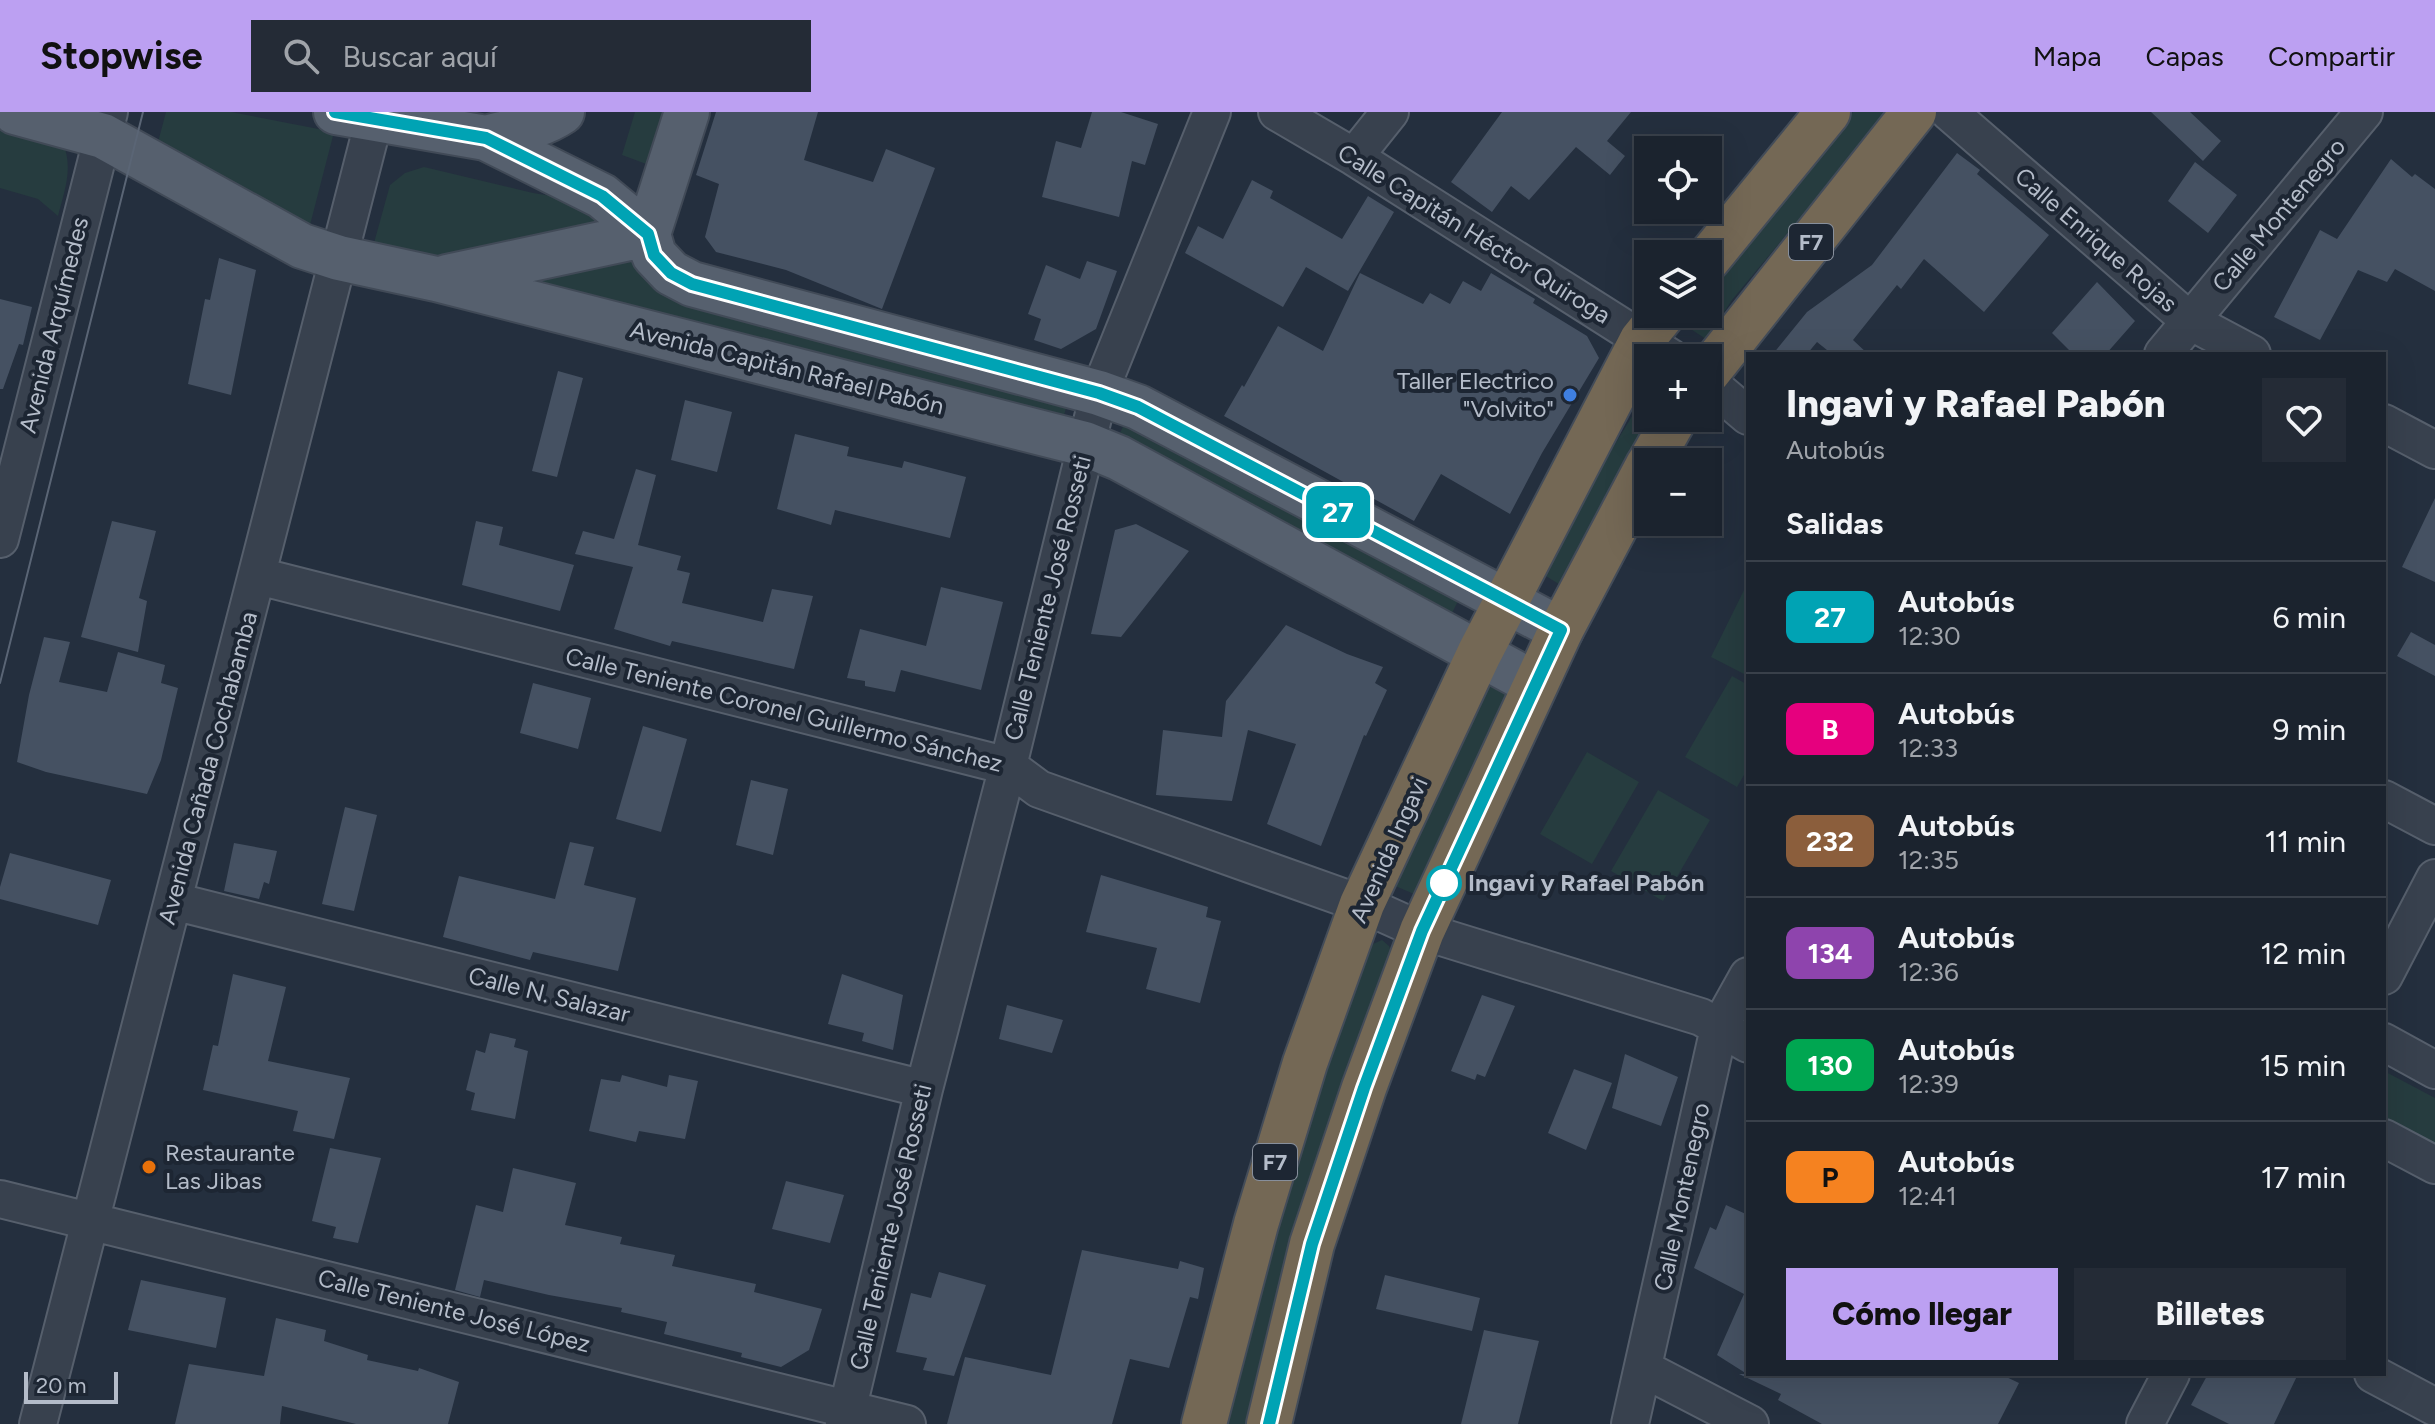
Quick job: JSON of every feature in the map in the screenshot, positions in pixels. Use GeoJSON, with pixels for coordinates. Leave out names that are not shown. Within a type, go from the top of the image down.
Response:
{"type":"FeatureCollection","features":[{"type":"Feature","properties":{"kind":"highway"},"geometry":{"type":"LineString","coordinates":[[1722,242],[1828,112]]}},
{"type":"Feature","properties":{"kind":"highway","name":"F7"},"geometry":{"type":"LineString","coordinates":[[1722,354],[1914,112]]}},
{"type":"Feature","properties":{"kind":"highway","name":"Avenida Ingavi"},"geometry":{"type":"LineString","coordinates":[[1204,1424],[1282,1136],[1362,904],[1506,601],[1659,337]]}},
{"type":"Feature","properties":{"kind":"highway","name":"F7"},"geometry":{"type":"LineString","coordinates":[[1269,1424],[1312,1244],[1364,1088],[1422,931],[1561,630],[1634,492]]}},
{"type":"Feature","properties":{"kind":"main road","name":"Avenida Capitán Rafael Pabón"},"geometry":{"type":"LineString","coordinates":[[15,112],[106,124],[302,246],[339,258],[436,279],[1085,444],[1119,458],[1535,684]]}},
{"type":"Feature","properties":{"kind":"main road"},"geometry":{"type":"LineString","coordinates":[[486,138],[531,126],[562,112]]}},
{"type":"Feature","properties":{"kind":"main road"},"geometry":{"type":"LineString","coordinates":[[687,112],[648,234],[654,255],[671,273],[692,284],[1099,393],[1138,407],[1561,630]]}},
{"type":"Feature","properties":{"kind":"main road"},"geometry":{"type":"LineString","coordinates":[[362,115],[486,138],[602,196],[648,234]]}},
{"type":"Feature","properties":{"kind":"main road"},"geometry":{"type":"LineString","coordinates":[[436,279],[648,234]]}},
{"type":"Feature","properties":{"kind":"street","name":"Calle Teniente José Rosseti"},"geometry":{"type":"LineString","coordinates":[[846,1416],[924,1089],[1008,766],[1099,393],[1212,112]]}},
{"type":"Feature","properties":{"kind":"street","name":"Calle Capitán Héctor Quiroga"},"geometry":{"type":"LineString","coordinates":[[1277,112],[1659,337]]}},
{"type":"Feature","properties":{"kind":"street"},"geometry":{"type":"LineString","coordinates":[[1354,157],[1390,112]]}},
{"type":"Feature","properties":{"kind":"street","name":"Calle Enrique Rojas"},"geometry":{"type":"LineString","coordinates":[[1949,112],[2190,321],[2248,352]]}},
{"type":"Feature","properties":{"kind":"street","name":"Calle Montenegro"},"geometry":{"type":"LineString","coordinates":[[2165,352],[2364,112]]}},
{"type":"Feature","properties":{"kind":"street","name":"Avenida Cañada Cochabamba"},"geometry":{"type":"LineString","coordinates":[[38,1424],[339,258],[362,115]]}},
{"type":"Feature","properties":{"kind":"street","name":"Avenida Arquímedes"},"geometry":{"type":"LineString","coordinates":[[0,539],[106,124]]}},
{"type":"Feature","properties":{"kind":"street"},"geometry":{"type":"LineString","coordinates":[[1722,394],[1746,414]]}},
{"type":"Feature","properties":{"kind":"street"},"geometry":{"type":"LineString","coordinates":[[2386,424],[2435,450]]}},
{"type":"Feature","properties":{"kind":"street","name":"Calle Teniente Coronel Guillermo Sánchez"},"geometry":{"type":"LineString","coordinates":[[258,576],[1008,766],[1039,789],[1362,904],[1422,931],[1701,1017],[1733,1036]]}},
{"type":"Feature","properties":{"kind":"street"},"geometry":{"type":"LineString","coordinates":[[2386,800],[2435,826]]}},
{"type":"Feature","properties":{"kind":"street"},"geometry":{"type":"LineString","coordinates":[[2386,972],[2435,878]]}},
{"type":"Feature","properties":{"kind":"street","name":"Calle N. Salazar"},"geometry":{"type":"LineString","coordinates":[[173,901],[924,1089]]}},
{"type":"Feature","properties":{"kind":"street","name":"Calle Montenegro"},"geometry":{"type":"LineString","coordinates":[[1630,1424],[1746,984]]}},
{"type":"Feature","properties":{"kind":"street"},"geometry":{"type":"LineString","coordinates":[[2386,1043],[2435,1070]]}},
{"type":"Feature","properties":{"kind":"street"},"geometry":{"type":"LineString","coordinates":[[2386,1139],[2435,1165]]}},
{"type":"Feature","properties":{"kind":"street","name":"Calle Teniente José López"},"geometry":{"type":"LineString","coordinates":[[0,1199],[846,1416],[907,1424]]}},
{"type":"Feature","properties":{"kind":"street"},"geometry":{"type":"LineString","coordinates":[[1644,1369],[1750,1424]]}},
{"type":"Feature","properties":{"kind":"street"},"geometry":{"type":"LineString","coordinates":[[2145,1424],[2170,1376]]}},
{"type":"Feature","properties":{"kind":"street"},"geometry":{"type":"LineString","coordinates":[[2377,1376],[2435,1407]]}},
{"type":"Feature","properties":{"kind":"green space"},"geometry":{"type":"Polygon","coordinates":[[[166,112],[231,112],[334,132],[310,225],[157,146],[166,112]]]}},
{"type":"Feature","properties":{"kind":"green space"},"geometry":{"type":"Polygon","coordinates":[[[635,112],[666,112],[649,165],[622,155],[635,112]]]}},
{"type":"Feature","properties":{"kind":"green space"},"geometry":{"type":"Polygon","coordinates":[[[1853,112],[1888,112],[1722,315],[1722,279],[1853,112]]]}},
{"type":"Feature","properties":{"kind":"green space"},"geometry":{"type":"Polygon","coordinates":[[[0,129],[64,146],[68,172],[58,216],[38,199],[0,188],[0,129]]]}},
{"type":"Feature","properties":{"kind":"green space"},"geometry":{"type":"Polygon","coordinates":[[[424,167],[533,193],[551,196],[571,193],[598,221],[419,259],[374,243],[390,185],[405,173],[424,167]]]}},
{"type":"Feature","properties":{"kind":"green space"},"geometry":{"type":"Polygon","coordinates":[[[635,255],[1067,405],[1062,422],[514,281],[635,255]]]}},
{"type":"Feature","properties":{"kind":"green space"},"geometry":{"type":"Polygon","coordinates":[[[1689,328],[1713,328],[1706,339],[1689,328]]]}},
{"type":"Feature","properties":{"kind":"green space"},"geometry":{"type":"Polygon","coordinates":[[[1634,413],[1634,432],[1650,432],[1641,448],[1634,448],[1634,460],[1562,586],[1541,573],[1634,413]]]}},
{"type":"Feature","properties":{"kind":"green space"},"geometry":{"type":"Polygon","coordinates":[[[1125,422],[1461,595],[1451,615],[1116,442],[1125,422]]]}},
{"type":"Feature","properties":{"kind":"green space"},"geometry":{"type":"Polygon","coordinates":[[[1746,586],[1746,675],[1711,657],[1746,586]]]}},
{"type":"Feature","properties":{"kind":"green space"},"geometry":{"type":"Polygon","coordinates":[[[1732,676],[1746,684],[1746,771],[1737,787],[1685,757],[1732,676]]]}},
{"type":"Feature","properties":{"kind":"green space"},"geometry":{"type":"Polygon","coordinates":[[[1488,685],[1508,696],[1414,894],[1393,885],[1488,685]]]}},
{"type":"Feature","properties":{"kind":"green space"},"geometry":{"type":"Polygon","coordinates":[[[1587,752],[1639,782],[1592,864],[1540,834],[1587,752]]]}},
{"type":"Feature","properties":{"kind":"green space"},"geometry":{"type":"Polygon","coordinates":[[[1658,790],[1710,820],[1663,901],[1611,871],[1658,790]]]}},
{"type":"Feature","properties":{"kind":"green space"},"geometry":{"type":"Polygon","coordinates":[[[1382,940],[1393,956],[1251,1424],[1226,1424],[1281,1208],[1313,1099],[1367,954],[1373,944],[1382,940]]]}},
{"type":"Feature","properties":{"kind":"green space"},"geometry":{"type":"Polygon","coordinates":[[[2386,1072],[2435,1098],[2435,1153],[2386,1127],[2386,1072]]]}},
{"type":"Feature","properties":{"kind":"building"},"geometry":{"type":"Polygon","coordinates":[[[716,112],[818,112],[804,160],[873,182],[886,149],[935,168],[882,309],[786,270],[716,252],[705,237],[719,184],[696,175],[716,112]]]}},
{"type":"Feature","properties":{"kind":"building"},"geometry":{"type":"Polygon","coordinates":[[[1092,112],[1121,112],[1158,124],[1145,165],[1132,161],[1119,217],[1042,197],[1056,141],[1081,148],[1092,112]]]}},
{"type":"Feature","properties":{"kind":"building"},"geometry":{"type":"Polygon","coordinates":[[[1502,112],[1631,112],[1607,141],[1625,156],[1610,175],[1576,147],[1529,200],[1511,186],[1492,212],[1451,182],[1502,112]]]}},
{"type":"Feature","properties":{"kind":"building"},"geometry":{"type":"Polygon","coordinates":[[[2151,112],[2190,112],[2221,141],[2203,161],[2151,112]]]}},
{"type":"Feature","properties":{"kind":"building"},"geometry":{"type":"Polygon","coordinates":[[[1957,153],[1980,170],[1977,174],[2049,235],[1984,312],[1924,259],[1901,289],[1897,285],[1853,340],[1866,352],[1830,352],[1817,342],[1809,352],[1775,352],[1807,312],[1872,265],[1957,153]]]}},
{"type":"Feature","properties":{"kind":"building"},"geometry":{"type":"Polygon","coordinates":[[[2391,159],[2412,177],[2415,174],[2435,189],[2435,291],[2395,269],[2387,282],[2358,270],[2320,340],[2274,317],[2320,230],[2337,239],[2391,159]]]}},
{"type":"Feature","properties":{"kind":"building"},"geometry":{"type":"Polygon","coordinates":[[[2195,162],[2237,195],[2208,233],[2168,201],[2195,162]]]}},
{"type":"Feature","properties":{"kind":"building"},"geometry":{"type":"Polygon","coordinates":[[[1252,180],[1273,191],[1270,198],[1342,239],[1368,196],[1394,212],[1348,291],[1306,267],[1283,307],[1185,253],[1198,226],[1223,239],[1252,180]]]}},
{"type":"Feature","properties":{"kind":"building"},"geometry":{"type":"Polygon","coordinates":[[[219,258],[256,270],[231,395],[188,384],[205,299],[210,300],[219,258]]]}},
{"type":"Feature","properties":{"kind":"building"},"geometry":{"type":"Polygon","coordinates":[[[1087,261],[1117,271],[1096,329],[1061,349],[1034,340],[1041,319],[1028,314],[1046,265],[1080,279],[1087,261]]]}},
{"type":"Feature","properties":{"kind":"building"},"geometry":{"type":"Polygon","coordinates":[[[1360,273],[1423,304],[1430,293],[1450,304],[1463,281],[1481,291],[1491,273],[1535,299],[1533,303],[1587,336],[1599,358],[1542,453],[1510,514],[1441,474],[1414,521],[1224,416],[1278,326],[1323,351],[1360,273]]]}},
{"type":"Feature","properties":{"kind":"building"},"geometry":{"type":"Polygon","coordinates":[[[2097,282],[2135,321],[2108,352],[2071,352],[2052,333],[2097,282]]]}},
{"type":"Feature","properties":{"kind":"building"},"geometry":{"type":"Polygon","coordinates":[[[0,299],[32,307],[23,345],[19,344],[3,389],[0,389],[0,299]]]}},
{"type":"Feature","properties":{"kind":"building"},"geometry":{"type":"Polygon","coordinates":[[[558,371],[583,378],[557,477],[532,471],[558,371]]]}},
{"type":"Feature","properties":{"kind":"building"},"geometry":{"type":"Polygon","coordinates":[[[685,400],[732,412],[717,472],[671,460],[685,400]]]}},
{"type":"Feature","properties":{"kind":"building"},"geometry":{"type":"Polygon","coordinates":[[[795,434],[849,447],[847,456],[902,468],[904,461],[966,477],[950,538],[835,510],[831,525],[777,509],[795,434]]]}},
{"type":"Feature","properties":{"kind":"building"},"geometry":{"type":"Polygon","coordinates":[[[636,469],[656,475],[638,545],[681,556],[677,570],[690,573],[682,603],[763,622],[772,589],[813,596],[794,669],[672,641],[670,646],[614,629],[633,567],[575,554],[583,531],[614,539],[636,469]]]}},
{"type":"Feature","properties":{"kind":"building"},"geometry":{"type":"Polygon","coordinates":[[[2435,498],[2435,582],[2402,567],[2435,498]]]}},
{"type":"Feature","properties":{"kind":"building"},"geometry":{"type":"Polygon","coordinates":[[[112,521],[156,531],[139,598],[147,601],[138,652],[81,637],[112,521]]]}},
{"type":"Feature","properties":{"kind":"building"},"geometry":{"type":"Polygon","coordinates":[[[476,521],[503,527],[499,545],[574,565],[560,611],[462,585],[476,521]]]}},
{"type":"Feature","properties":{"kind":"building"},"geometry":{"type":"Polygon","coordinates":[[[1136,524],[1189,551],[1121,637],[1091,634],[1115,530],[1136,524]]]}},
{"type":"Feature","properties":{"kind":"building"},"geometry":{"type":"Polygon","coordinates":[[[941,587],[1003,602],[981,690],[901,670],[895,692],[865,686],[865,681],[847,678],[860,629],[926,646],[941,587]]]}},
{"type":"Feature","properties":{"kind":"building"},"geometry":{"type":"Polygon","coordinates":[[[1286,625],[1383,667],[1375,683],[1387,690],[1364,735],[1321,846],[1267,824],[1296,744],[1248,730],[1232,801],[1156,795],[1163,730],[1222,737],[1226,701],[1286,625]]]}},
{"type":"Feature","properties":{"kind":"building"},"geometry":{"type":"Polygon","coordinates":[[[2411,632],[2435,645],[2435,676],[2397,656],[2411,632]]]}},
{"type":"Feature","properties":{"kind":"building"},"geometry":{"type":"Polygon","coordinates":[[[44,637],[70,642],[59,682],[107,692],[118,652],[165,665],[161,683],[178,688],[161,760],[147,794],[46,772],[17,762],[29,695],[44,637]]]}},
{"type":"Feature","properties":{"kind":"building"},"geometry":{"type":"Polygon","coordinates":[[[533,683],[591,698],[578,749],[520,733],[533,683]]]}},
{"type":"Feature","properties":{"kind":"building"},"geometry":{"type":"Polygon","coordinates":[[[643,726],[687,739],[661,832],[616,819],[643,726]]]}},
{"type":"Feature","properties":{"kind":"building"},"geometry":{"type":"Polygon","coordinates":[[[751,780],[788,789],[773,855],[736,845],[751,780]]]}},
{"type":"Feature","properties":{"kind":"building"},"geometry":{"type":"Polygon","coordinates":[[[345,807],[377,815],[354,911],[322,904],[345,807]]]}},
{"type":"Feature","properties":{"kind":"building"},"geometry":{"type":"Polygon","coordinates":[[[570,842],[594,847],[584,885],[636,898],[618,971],[533,952],[530,960],[443,937],[459,876],[555,899],[570,842]]]}},
{"type":"Feature","properties":{"kind":"building"},"geometry":{"type":"Polygon","coordinates":[[[234,843],[277,851],[269,884],[264,882],[259,899],[224,891],[234,843]]]}},
{"type":"Feature","properties":{"kind":"building"},"geometry":{"type":"Polygon","coordinates":[[[10,853],[111,880],[98,925],[0,899],[0,887],[10,853]]]}},
{"type":"Feature","properties":{"kind":"building"},"geometry":{"type":"Polygon","coordinates":[[[1101,875],[1208,907],[1206,917],[1221,921],[1200,1003],[1146,989],[1157,948],[1086,932],[1101,875]]]}},
{"type":"Feature","properties":{"kind":"building"},"geometry":{"type":"Polygon","coordinates":[[[233,974],[286,987],[268,1061],[350,1078],[334,1139],[293,1131],[298,1111],[203,1090],[213,1045],[218,1046],[233,974]]]}},
{"type":"Feature","properties":{"kind":"building"},"geometry":{"type":"Polygon","coordinates":[[[842,974],[903,995],[893,1050],[862,1041],[864,1033],[828,1024],[842,974]]]}},
{"type":"Feature","properties":{"kind":"building"},"geometry":{"type":"Polygon","coordinates":[[[1482,995],[1515,1006],[1485,1077],[1477,1074],[1475,1080],[1451,1071],[1482,995]]]}},
{"type":"Feature","properties":{"kind":"building"},"geometry":{"type":"Polygon","coordinates":[[[1007,1005],[1063,1020],[1052,1053],[999,1039],[1007,1005]]]}},
{"type":"Feature","properties":{"kind":"building"},"geometry":{"type":"Polygon","coordinates":[[[490,1033],[516,1039],[514,1047],[528,1051],[515,1119],[471,1110],[475,1093],[466,1090],[476,1050],[485,1053],[490,1033]]]}},
{"type":"Feature","properties":{"kind":"building"},"geometry":{"type":"Polygon","coordinates":[[[1625,1054],[1678,1077],[1661,1126],[1612,1108],[1625,1054]]]}},
{"type":"Feature","properties":{"kind":"building"},"geometry":{"type":"Polygon","coordinates":[[[1574,1069],[1612,1083],[1586,1150],[1548,1133],[1574,1069]]]}},
{"type":"Feature","properties":{"kind":"building"},"geometry":{"type":"Polygon","coordinates":[[[622,1075],[667,1087],[669,1075],[698,1081],[685,1139],[639,1131],[636,1142],[589,1131],[601,1079],[620,1082],[622,1075]]]}},
{"type":"Feature","properties":{"kind":"building"},"geometry":{"type":"Polygon","coordinates":[[[330,1148],[381,1158],[358,1243],[333,1238],[336,1227],[312,1221],[330,1148]]]}},
{"type":"Feature","properties":{"kind":"building"},"geometry":{"type":"Polygon","coordinates":[[[513,1168],[576,1183],[565,1225],[622,1237],[620,1244],[675,1255],[672,1266],[756,1284],[754,1292],[822,1309],[809,1350],[781,1367],[741,1357],[742,1353],[664,1334],[667,1322],[621,1312],[622,1308],[484,1280],[480,1297],[455,1290],[476,1205],[503,1212],[513,1168]]]}},
{"type":"Feature","properties":{"kind":"building"},"geometry":{"type":"Polygon","coordinates":[[[786,1181],[844,1195],[830,1243],[772,1229],[786,1181]]]}},
{"type":"Feature","properties":{"kind":"building"},"geometry":{"type":"Polygon","coordinates":[[[1726,1205],[1746,1214],[1746,1373],[1717,1355],[1744,1294],[1694,1268],[1710,1227],[1716,1230],[1726,1205]]]}},
{"type":"Feature","properties":{"kind":"building"},"geometry":{"type":"Polygon","coordinates":[[[1082,1250],[1178,1269],[1180,1261],[1204,1268],[1198,1299],[1190,1297],[1169,1368],[1130,1359],[1112,1424],[947,1424],[965,1357],[1051,1375],[1082,1250]]]}},
{"type":"Feature","properties":{"kind":"building"},"geometry":{"type":"Polygon","coordinates":[[[939,1272],[986,1285],[954,1376],[923,1370],[927,1358],[896,1352],[911,1293],[931,1298],[939,1272]]]}},
{"type":"Feature","properties":{"kind":"building"},"geometry":{"type":"Polygon","coordinates":[[[1385,1275],[1480,1298],[1472,1331],[1376,1309],[1385,1275]]]}},
{"type":"Feature","properties":{"kind":"building"},"geometry":{"type":"Polygon","coordinates":[[[141,1280],[226,1298],[216,1348],[128,1330],[141,1280]]]}},
{"type":"Feature","properties":{"kind":"building"},"geometry":{"type":"Polygon","coordinates":[[[276,1318],[326,1330],[324,1341],[368,1355],[367,1360],[418,1371],[419,1368],[459,1382],[448,1424],[356,1424],[282,1406],[280,1424],[175,1424],[189,1364],[264,1376],[276,1318]]]}},
{"type":"Feature","properties":{"kind":"building"},"geometry":{"type":"Polygon","coordinates":[[[1484,1330],[1539,1341],[1518,1424],[1461,1424],[1484,1330]]]}},
{"type":"Feature","properties":{"kind":"building"},"geometry":{"type":"Polygon","coordinates":[[[1739,1374],[2004,1376],[2019,1383],[1998,1424],[1822,1424],[1778,1400],[1781,1394],[1739,1374]]]}},
{"type":"Feature","properties":{"kind":"building"},"geometry":{"type":"Polygon","coordinates":[[[2207,1376],[2297,1376],[2274,1424],[2229,1424],[2191,1405],[2207,1376]]]}},
{"type":"Feature","properties":{"kind":"tram line"},"geometry":{"type":"LineString","coordinates":[[0,683],[143,112]]}},
{"type":"Feature","properties":{"kind":"bus line","name":"27"},"geometry":{"type":"LineString","coordinates":[[335,112],[486,138],[602,196],[648,234],[654,255],[671,273],[692,284],[1099,393],[1138,407],[1561,630],[1422,931],[1364,1088],[1312,1244],[1269,1424]]}},
{"type":"Feature","properties":{"kind":"place","name":"Taller Electrico \"Volvito\""},"geometry":{"type":"Point","coordinates":[1570,395]}},
{"type":"Feature","properties":{"kind":"place","name":"Ingavi y Rafael Pabón"},"geometry":{"type":"Point","coordinates":[1444,883]}},
{"type":"Feature","properties":{"kind":"place","name":"Restaurante Las Jibas"},"geometry":{"type":"Point","coordinates":[149,1167]}}]}
